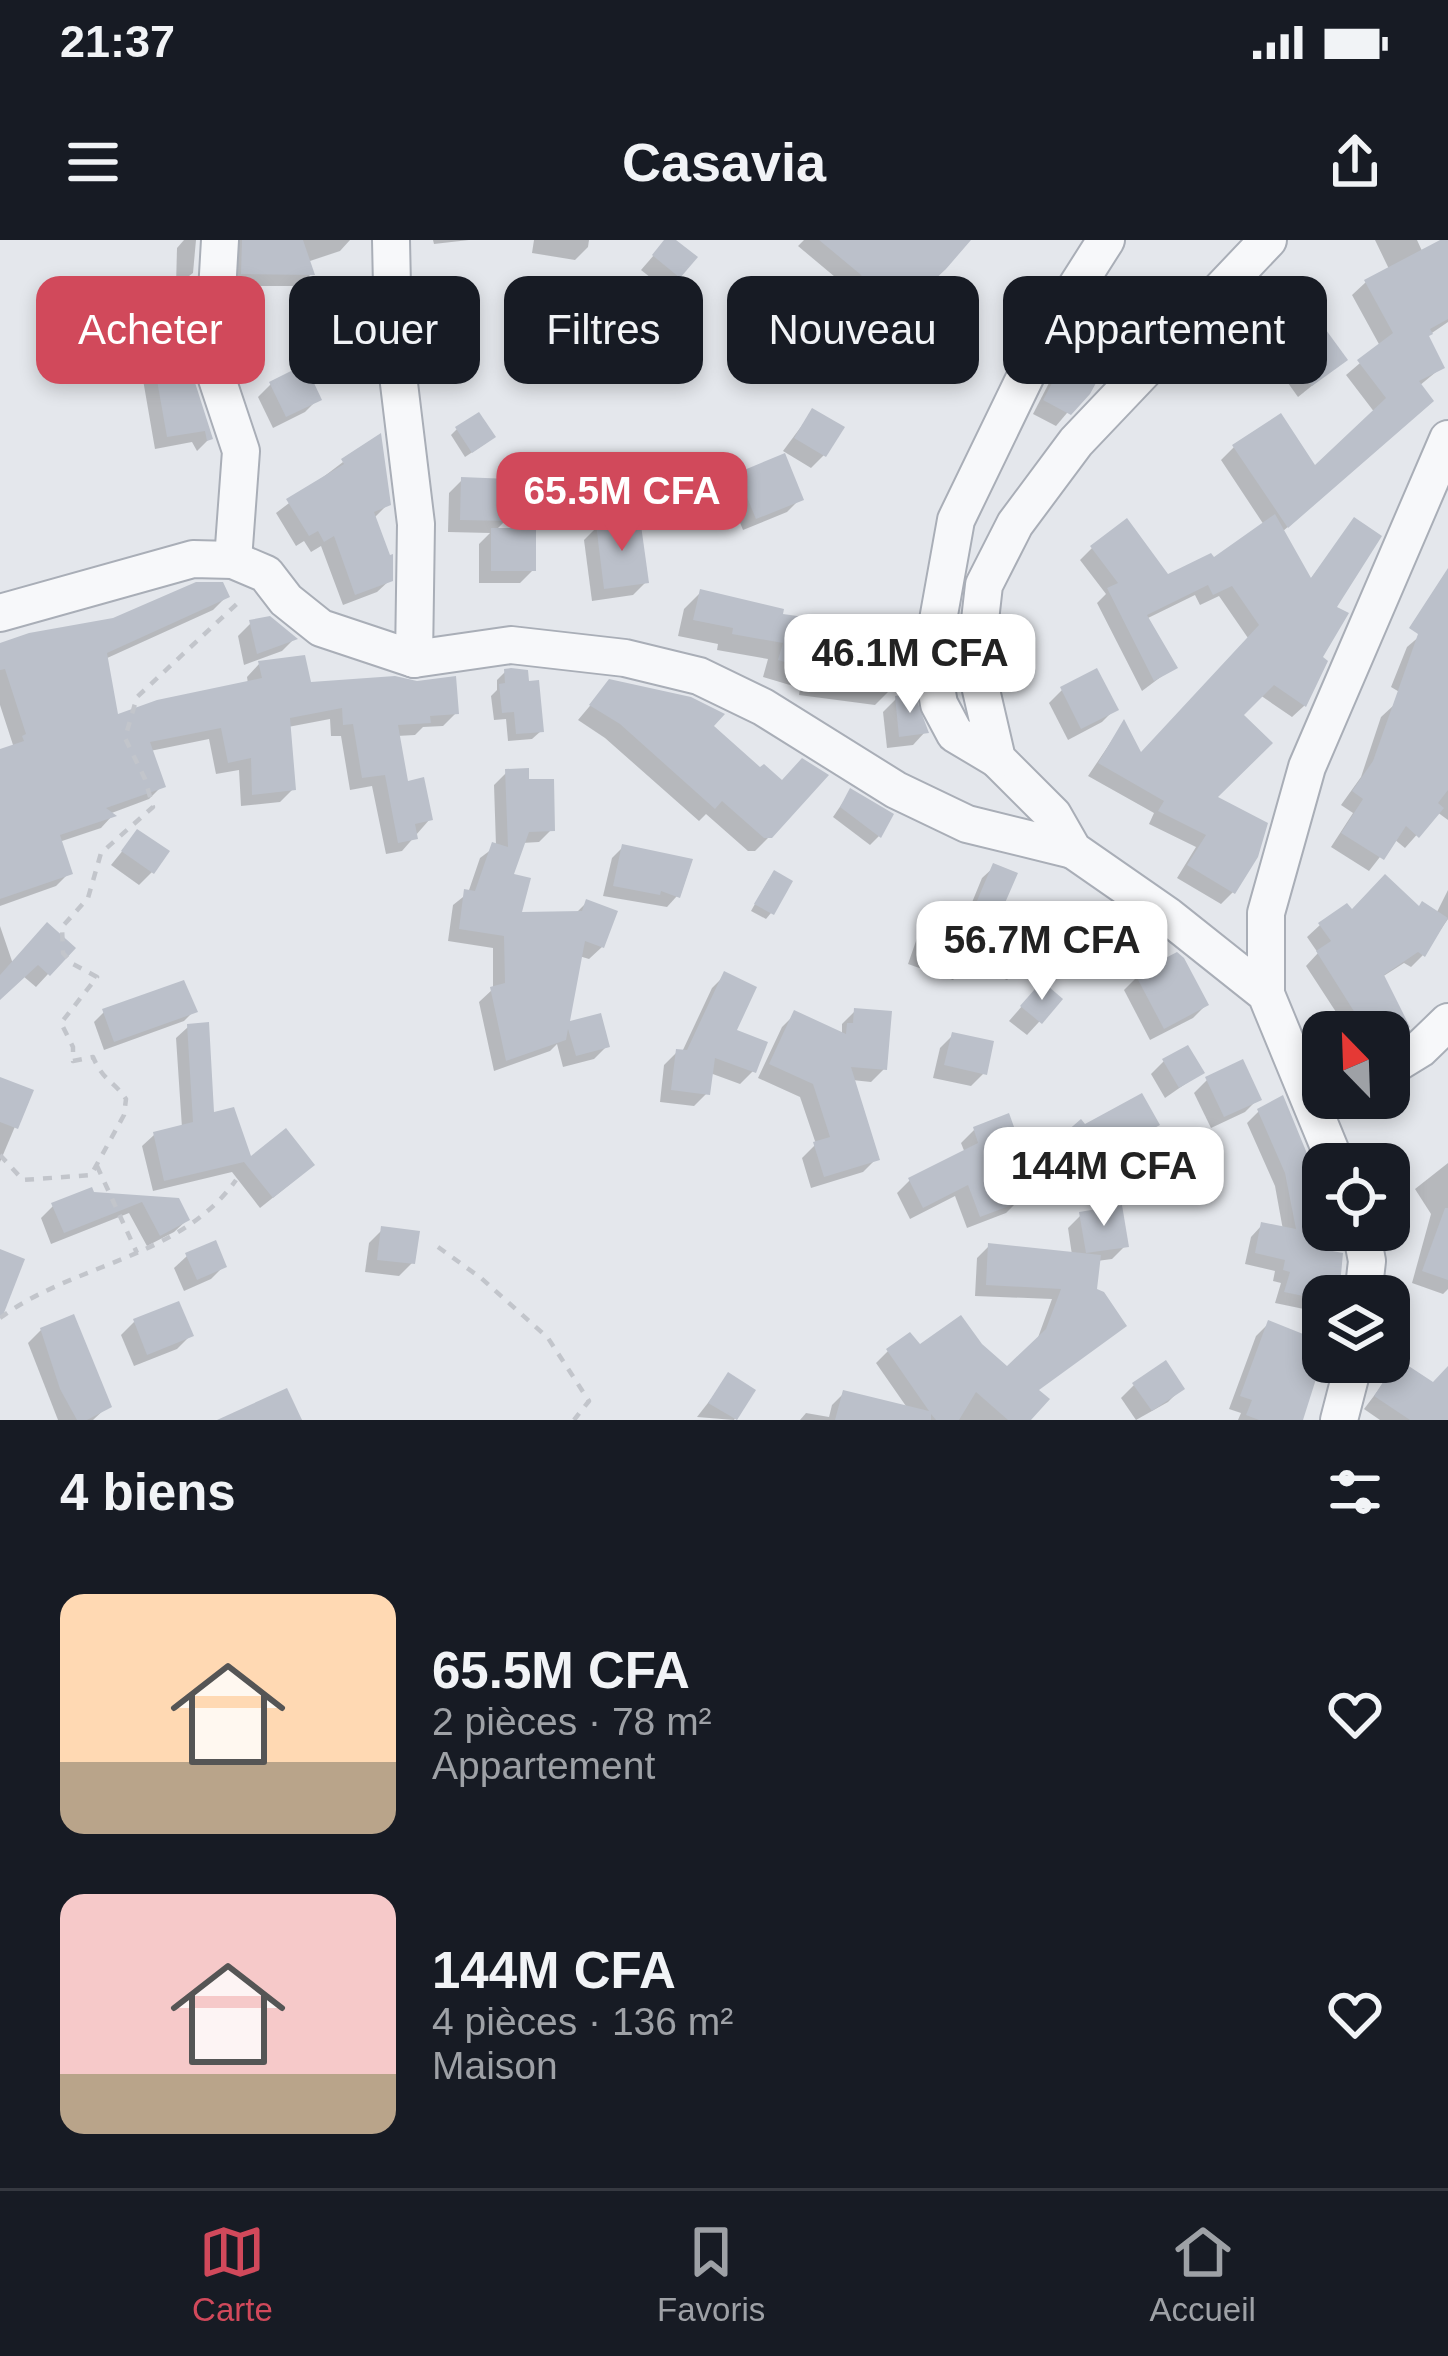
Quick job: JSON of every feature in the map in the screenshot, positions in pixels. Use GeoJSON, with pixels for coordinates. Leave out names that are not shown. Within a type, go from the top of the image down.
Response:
{"type":"FeatureCollection","features":[{"type":"Feature","properties":{"kind":"street"},"geometry":{"type":"LineString","coordinates":[[220,240],[210,333],[213,367],[242,451],[249,567]]}},
{"type":"Feature","properties":{"kind":"street"},"geometry":{"type":"LineString","coordinates":[[391,240],[393,334],[416,524],[414,658]]}},
{"type":"Feature","properties":{"kind":"street"},"geometry":{"type":"LineString","coordinates":[[1073,850],[1053,815],[998,759],[955,734],[939,704],[931,658],[956,520],[1045,336],[1106,240]]}},
{"type":"Feature","properties":{"kind":"street"},"geometry":{"type":"LineString","coordinates":[[998,759],[975,664],[985,585],[1015,524],[1076,442],[1268,240]]}},
{"type":"Feature","properties":{"kind":"street"},"geometry":{"type":"LineString","coordinates":[[1326,1143],[1265,994],[1266,914],[1307,767],[1448,439]]}},
{"type":"Feature","properties":{"kind":"street"},"geometry":{"type":"LineString","coordinates":[[0,613],[193,559],[249,567],[321,628],[414,658],[511,645],[626,658],[699,676],[763,707],[896,790],[967,824],[1073,850],[1220,955],[1265,994]]}},
{"type":"Feature","properties":{"kind":"street"},"geometry":{"type":"LineString","coordinates":[[1410,1055],[1448,1022]]}},
{"type":"Feature","properties":{"kind":"street"},"geometry":{"type":"LineString","coordinates":[[1339,1420],[1349,1383]]}},
{"type":"Feature","properties":{"kind":"path"},"geometry":{"type":"LineString","coordinates":[[0,1155],[23,1180],[92,1175],[124,1115],[126,1099],[117,1085],[102,1078],[93,1057],[73,1061],[73,1047],[61,1023],[97,976],[73,964],[63,952],[62,927],[88,898],[101,853],[154,807],[124,738],[137,697],[249,567]]}},
{"type":"Feature","properties":{"kind":"path"},"geometry":{"type":"LineString","coordinates":[[97,1166],[137,1253]]}},
{"type":"Feature","properties":{"kind":"path"},"geometry":{"type":"LineString","coordinates":[[0,1318],[30,1296],[174,1236],[216,1208],[236,1180]]}},
{"type":"Feature","properties":{"kind":"path"},"geometry":{"type":"LineString","coordinates":[[438,1247],[548,1338],[590,1401],[574,1420]]}},
{"type":"Feature","properties":{"kind":"building"},"geometry":{"type":"Polygon","coordinates":[[[242,240],[303,240],[315,275],[241,274],[242,240]]]}},
{"type":"Feature","properties":{"kind":"building"},"geometry":{"type":"Polygon","coordinates":[[[664,240],[676,240],[698,257],[678,276],[652,255],[664,240]]]}},
{"type":"Feature","properties":{"kind":"building"},"geometry":{"type":"Polygon","coordinates":[[[819,240],[971,240],[939,276],[860,274],[819,240]]]}},
{"type":"Feature","properties":{"kind":"building"},"geometry":{"type":"Polygon","coordinates":[[[1448,240],[1448,319],[1430,329],[1433,334],[1429,336],[1445,368],[1419,381],[1434,401],[1288,528],[1232,445],[1281,413],[1315,465],[1386,398],[1357,360],[1393,333],[1364,280],[1448,240]]]}},
{"type":"Feature","properties":{"kind":"building"},"geometry":{"type":"Polygon","coordinates":[[[1327,331],[1348,360],[1327,375],[1327,331]]]}},
{"type":"Feature","properties":{"kind":"building"},"geometry":{"type":"Polygon","coordinates":[[[289,372],[289,384],[314,384],[322,400],[286,417],[269,382],[289,372]]]}},
{"type":"Feature","properties":{"kind":"building"},"geometry":{"type":"Polygon","coordinates":[[[158,384],[195,384],[213,439],[207,441],[205,431],[167,437],[158,384]]]}},
{"type":"Feature","properties":{"kind":"building"},"geometry":{"type":"Polygon","coordinates":[[[1052,384],[1095,384],[1071,415],[1043,400],[1052,384]]]}},
{"type":"Feature","properties":{"kind":"building"},"geometry":{"type":"Polygon","coordinates":[[[812,408],[845,427],[826,457],[794,438],[812,408]]]}},
{"type":"Feature","properties":{"kind":"building"},"geometry":{"type":"Polygon","coordinates":[[[479,412],[496,437],[472,453],[455,427],[479,412]]]}},
{"type":"Feature","properties":{"kind":"building"},"geometry":{"type":"Polygon","coordinates":[[[381,433],[391,505],[374,512],[393,554],[393,581],[355,595],[334,536],[324,542],[318,531],[309,536],[286,499],[344,464],[341,459],[381,433]]]}},
{"type":"Feature","properties":{"kind":"building"},"geometry":{"type":"Polygon","coordinates":[[[785,453],[804,500],[756,519],[737,473],[785,453]]]}},
{"type":"Feature","properties":{"kind":"building"},"geometry":{"type":"Polygon","coordinates":[[[461,477],[511,479],[509,521],[460,520],[461,477]]]}},
{"type":"Feature","properties":{"kind":"building"},"geometry":{"type":"Polygon","coordinates":[[[1275,514],[1311,578],[1354,517],[1382,536],[1337,607],[1349,613],[1323,657],[1328,661],[1306,707],[1274,685],[1244,715],[1273,743],[1218,797],[1268,823],[1258,857],[1235,894],[1187,865],[1206,835],[1158,811],[1164,801],[1098,763],[1124,719],[1141,752],[1259,625],[1232,586],[1213,595],[1208,585],[1147,615],[1178,668],[1154,681],[1107,588],[1118,583],[1090,546],[1127,518],[1168,574],[1211,553],[1214,557],[1275,514]]]}},
{"type":"Feature","properties":{"kind":"building"},"geometry":{"type":"Polygon","coordinates":[[[640,518],[649,583],[604,589],[596,524],[640,518]]]}},
{"type":"Feature","properties":{"kind":"building"},"geometry":{"type":"Polygon","coordinates":[[[491,528],[536,528],[536,571],[491,571],[491,528]]]}},
{"type":"Feature","properties":{"kind":"building"},"geometry":{"type":"Polygon","coordinates":[[[1448,568],[1448,790],[1438,803],[1444,808],[1419,838],[1406,826],[1384,860],[1341,833],[1363,799],[1352,791],[1373,761],[1418,634],[1409,628],[1448,568]]]}},
{"type":"Feature","properties":{"kind":"building"},"geometry":{"type":"Polygon","coordinates":[[[196,582],[223,582],[230,597],[107,653],[118,714],[157,700],[262,678],[258,661],[305,655],[311,682],[456,676],[459,714],[430,716],[431,723],[398,725],[408,781],[424,777],[433,820],[415,824],[418,839],[398,843],[385,775],[362,778],[353,724],[343,725],[342,708],[290,718],[296,790],[252,795],[251,758],[228,763],[221,728],[150,742],[166,787],[106,808],[117,816],[60,835],[73,874],[0,899],[0,749],[24,741],[26,734],[5,669],[0,670],[0,643],[113,618],[196,582]]]}},
{"type":"Feature","properties":{"kind":"building"},"geometry":{"type":"Polygon","coordinates":[[[700,589],[784,609],[783,614],[903,631],[895,690],[814,679],[815,671],[778,660],[783,643],[732,634],[733,628],[693,620],[700,589]]]}},
{"type":"Feature","properties":{"kind":"building"},"geometry":{"type":"Polygon","coordinates":[[[270,616],[298,639],[257,654],[249,620],[270,616]]]}},
{"type":"Feature","properties":{"kind":"building"},"geometry":{"type":"Polygon","coordinates":[[[1097,668],[1119,710],[1081,729],[1060,687],[1097,668]]]}},
{"type":"Feature","properties":{"kind":"building"},"geometry":{"type":"Polygon","coordinates":[[[504,669],[528,670],[529,681],[539,680],[544,732],[516,734],[514,712],[502,713],[499,684],[505,683],[504,669]]]}},
{"type":"Feature","properties":{"kind":"building"},"geometry":{"type":"Polygon","coordinates":[[[609,679],[691,697],[725,714],[714,726],[782,780],[802,758],[829,775],[772,838],[764,838],[722,801],[715,809],[620,724],[589,705],[609,679]]]}},
{"type":"Feature","properties":{"kind":"building"},"geometry":{"type":"Polygon","coordinates":[[[914,693],[929,733],[899,737],[895,696],[914,693]]]}},
{"type":"Feature","properties":{"kind":"building"},"geometry":{"type":"Polygon","coordinates":[[[529,768],[529,779],[554,779],[555,831],[529,832],[514,874],[531,878],[522,912],[582,911],[586,899],[618,911],[604,948],[585,941],[570,1021],[601,1013],[610,1047],[576,1056],[568,1029],[566,1040],[506,1061],[490,987],[505,983],[504,936],[459,929],[464,889],[475,891],[492,842],[508,847],[505,769],[529,768]]]}},
{"type":"Feature","properties":{"kind":"building"},"geometry":{"type":"Polygon","coordinates":[[[850,788],[894,814],[881,838],[840,807],[850,788]]]}},
{"type":"Feature","properties":{"kind":"building"},"geometry":{"type":"Polygon","coordinates":[[[137,829],[170,851],[154,874],[121,851],[137,829]]]}},
{"type":"Feature","properties":{"kind":"building"},"geometry":{"type":"Polygon","coordinates":[[[622,844],[693,859],[680,898],[613,886],[622,844]]]}},
{"type":"Feature","properties":{"kind":"building"},"geometry":{"type":"Polygon","coordinates":[[[993,863],[1018,873],[995,926],[1033,941],[1021,970],[974,951],[968,970],[918,952],[935,903],[971,915],[993,863]]]}},
{"type":"Feature","properties":{"kind":"building"},"geometry":{"type":"Polygon","coordinates":[[[774,870],[793,881],[774,915],[754,904],[774,870]]]}},
{"type":"Feature","properties":{"kind":"building"},"geometry":{"type":"Polygon","coordinates":[[[1385,874],[1419,906],[1422,901],[1448,918],[1425,957],[1418,952],[1384,975],[1402,1011],[1354,1011],[1316,951],[1331,941],[1318,923],[1347,903],[1352,909],[1385,874]]]}},
{"type":"Feature","properties":{"kind":"building"},"geometry":{"type":"Polygon","coordinates":[[[47,922],[76,948],[50,976],[38,965],[0,1000],[0,975],[47,922]]]}},
{"type":"Feature","properties":{"kind":"building"},"geometry":{"type":"Polygon","coordinates":[[[1177,952],[1209,1005],[1164,1029],[1135,974],[1177,952]]]}},
{"type":"Feature","properties":{"kind":"building"},"geometry":{"type":"Polygon","coordinates":[[[724,971],[757,987],[737,1030],[768,1042],[756,1073],[715,1058],[710,1095],[671,1090],[676,1049],[687,1050],[724,971]]]}},
{"type":"Feature","properties":{"kind":"building"},"geometry":{"type":"Polygon","coordinates":[[[184,980],[198,1012],[114,1042],[102,1009],[184,980]]]}},
{"type":"Feature","properties":{"kind":"building"},"geometry":{"type":"Polygon","coordinates":[[[1042,981],[1063,999],[1042,1024],[1020,1006],[1042,981]]]}},
{"type":"Feature","properties":{"kind":"building"},"geometry":{"type":"Polygon","coordinates":[[[854,1008],[892,1011],[887,1070],[851,1067],[880,1160],[824,1177],[813,1142],[830,1137],[813,1084],[769,1064],[794,1010],[846,1034],[854,1008]]]}},
{"type":"Feature","properties":{"kind":"building"},"geometry":{"type":"Polygon","coordinates":[[[209,1022],[214,1112],[234,1107],[251,1156],[286,1128],[315,1165],[273,1198],[244,1162],[164,1181],[153,1132],[193,1122],[187,1024],[209,1022]]]}},
{"type":"Feature","properties":{"kind":"building"},"geometry":{"type":"Polygon","coordinates":[[[952,1032],[994,1041],[987,1075],[944,1065],[952,1032]]]}},
{"type":"Feature","properties":{"kind":"building"},"geometry":{"type":"Polygon","coordinates":[[[1188,1045],[1205,1073],[1179,1088],[1162,1059],[1188,1045]]]}},
{"type":"Feature","properties":{"kind":"building"},"geometry":{"type":"Polygon","coordinates":[[[1243,1059],[1262,1100],[1224,1117],[1205,1077],[1243,1059]]]}},
{"type":"Feature","properties":{"kind":"building"},"geometry":{"type":"Polygon","coordinates":[[[0,1077],[34,1090],[18,1129],[0,1122],[0,1077]]]}},
{"type":"Feature","properties":{"kind":"building"},"geometry":{"type":"Polygon","coordinates":[[[1142,1093],[1160,1125],[1125,1144],[1119,1134],[1073,1176],[1066,1132],[1081,1119],[1085,1124],[1142,1093]]]}},
{"type":"Feature","properties":{"kind":"building"},"geometry":{"type":"Polygon","coordinates":[[[1283,1095],[1303,1143],[1302,1251],[1343,1253],[1341,1275],[1302,1275],[1302,1296],[1284,1292],[1290,1272],[1283,1270],[1285,1260],[1255,1253],[1261,1222],[1296,1229],[1285,1173],[1257,1109],[1283,1095]]]}},
{"type":"Feature","properties":{"kind":"building"},"geometry":{"type":"Polygon","coordinates":[[[1009,1113],[1023,1152],[1006,1159],[1023,1201],[980,1217],[968,1185],[923,1208],[908,1178],[978,1143],[973,1127],[1009,1113]]]}},
{"type":"Feature","properties":{"kind":"building"},"geometry":{"type":"Polygon","coordinates":[[[92,1187],[94,1192],[179,1198],[190,1220],[160,1236],[142,1202],[64,1233],[51,1203],[92,1187]]]}},
{"type":"Feature","properties":{"kind":"building"},"geometry":{"type":"Polygon","coordinates":[[[1122,1205],[1129,1247],[1086,1253],[1079,1212],[1122,1205]]]}},
{"type":"Feature","properties":{"kind":"building"},"geometry":{"type":"Polygon","coordinates":[[[1448,1208],[1448,1280],[1422,1271],[1448,1208]]]}},
{"type":"Feature","properties":{"kind":"building"},"geometry":{"type":"Polygon","coordinates":[[[381,1226],[420,1231],[415,1264],[377,1260],[381,1226]]]}},
{"type":"Feature","properties":{"kind":"building"},"geometry":{"type":"Polygon","coordinates":[[[216,1240],[227,1267],[197,1280],[185,1253],[216,1240]]]}},
{"type":"Feature","properties":{"kind":"building"},"geometry":{"type":"Polygon","coordinates":[[[988,1243],[1101,1255],[1097,1289],[1127,1326],[1039,1390],[1050,1399],[1031,1420],[1008,1420],[976,1392],[959,1420],[936,1420],[931,1414],[931,1420],[835,1420],[843,1390],[929,1411],[886,1349],[910,1332],[920,1344],[961,1315],[982,1344],[1007,1366],[1046,1329],[1061,1289],[986,1285],[988,1243]]]}},
{"type":"Feature","properties":{"kind":"building"},"geometry":{"type":"Polygon","coordinates":[[[0,1249],[25,1259],[2,1318],[0,1318],[0,1249]]]}},
{"type":"Feature","properties":{"kind":"building"},"geometry":{"type":"Polygon","coordinates":[[[179,1301],[194,1336],[147,1355],[133,1319],[179,1301]]]}},
{"type":"Feature","properties":{"kind":"building"},"geometry":{"type":"Polygon","coordinates":[[[74,1314],[112,1407],[87,1420],[77,1420],[60,1389],[40,1328],[74,1314]]]}},
{"type":"Feature","properties":{"kind":"building"},"geometry":{"type":"Polygon","coordinates":[[[1268,1320],[1302,1334],[1302,1383],[1315,1383],[1303,1420],[1259,1420],[1246,1415],[1252,1400],[1240,1396],[1268,1320]]]}},
{"type":"Feature","properties":{"kind":"building"},"geometry":{"type":"Polygon","coordinates":[[[1166,1360],[1185,1389],[1152,1411],[1132,1383],[1166,1360]]]}},
{"type":"Feature","properties":{"kind":"building"},"geometry":{"type":"Polygon","coordinates":[[[1448,1366],[1448,1420],[1410,1420],[1374,1396],[1382,1383],[1410,1383],[1410,1367],[1433,1382],[1448,1366]]]}},
{"type":"Feature","properties":{"kind":"building"},"geometry":{"type":"Polygon","coordinates":[[[728,1372],[756,1390],[737,1420],[708,1403],[728,1372]]]}},
{"type":"Feature","properties":{"kind":"building"},"geometry":{"type":"Polygon","coordinates":[[[287,1388],[302,1420],[217,1420],[287,1388]]]}}]}
